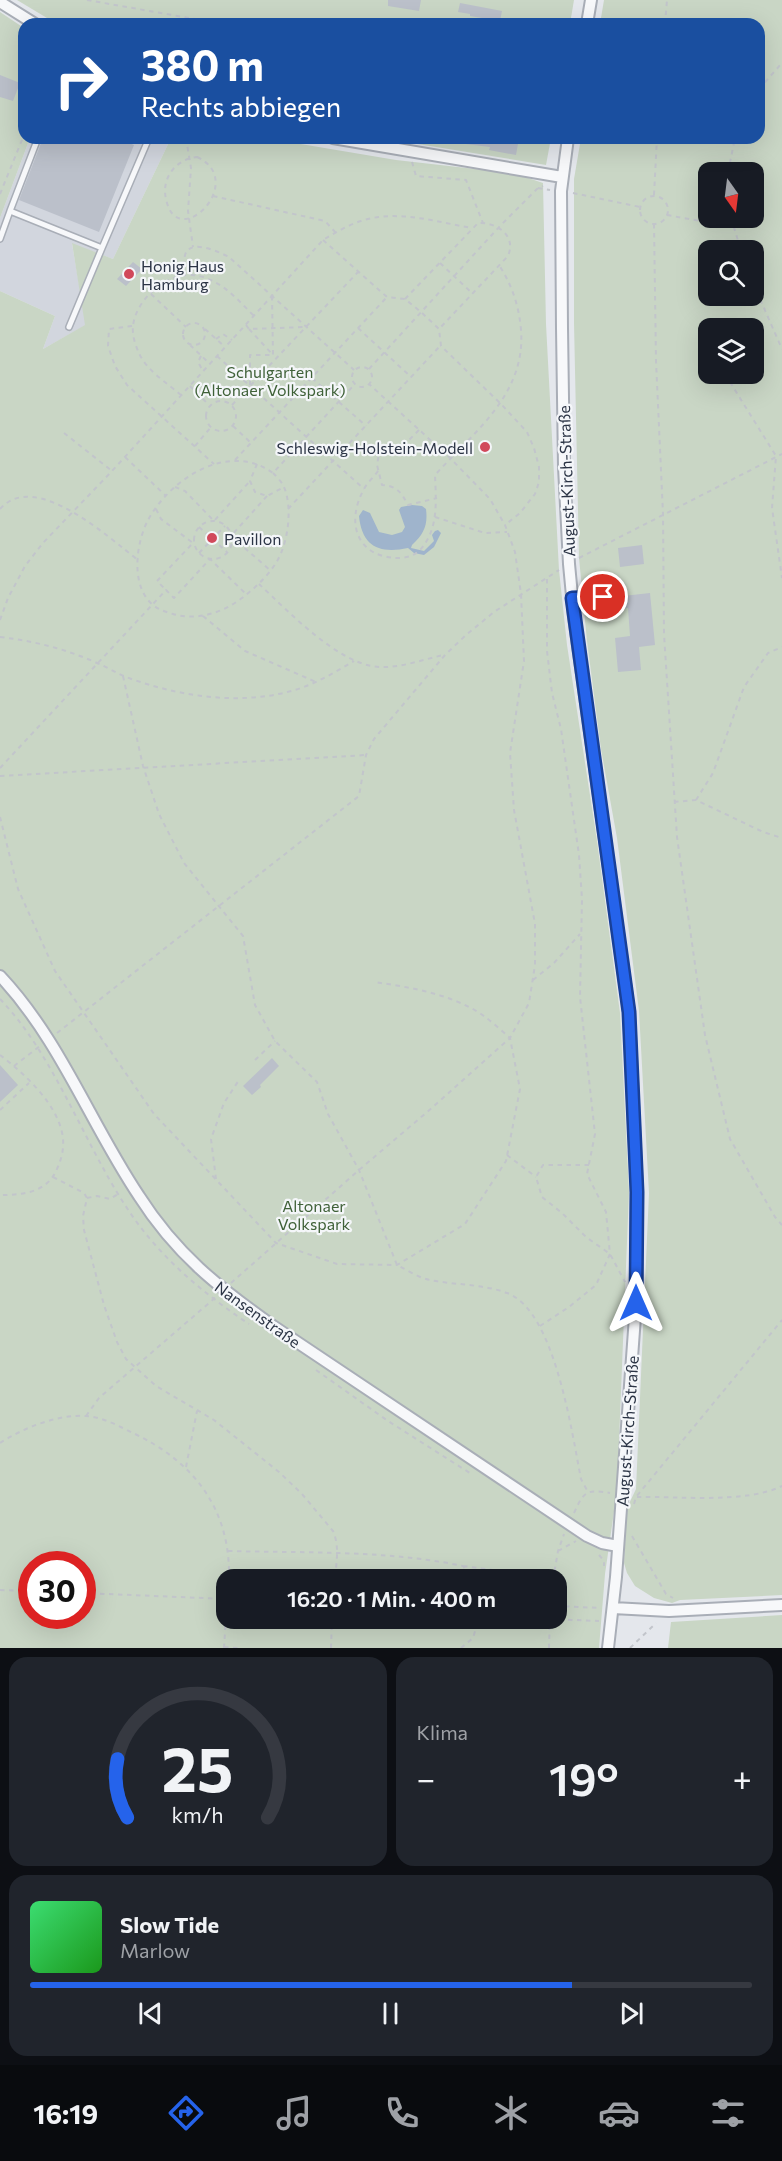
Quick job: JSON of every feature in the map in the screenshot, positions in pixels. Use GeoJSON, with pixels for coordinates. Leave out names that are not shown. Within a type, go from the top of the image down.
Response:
{"type":"FeatureCollection","features":[{"type":"Feature","properties":{"kind":"street"},"geometry":{"type":"LineString","coordinates":[[588,18],[591,0]]}},
{"type":"Feature","properties":{"kind":"street"},"geometry":{"type":"LineString","coordinates":[[0,2],[25,18]]}},
{"type":"Feature","properties":{"kind":"street"},"geometry":{"type":"LineString","coordinates":[[368,144],[562,177]]}},
{"type":"Feature","properties":{"kind":"street","name":"August-Kirch-Straße"},"geometry":{"type":"LineString","coordinates":[[567,144],[561,191],[564,467],[569,564],[629,1012],[637,1192],[636,1303],[616,1576],[608,1648]]}},
{"type":"Feature","properties":{"kind":"street","name":"Nansenstraße"},"geometry":{"type":"LineString","coordinates":[[0,976],[17,993],[50,1039],[148,1210],[178,1248],[223,1290],[273,1326],[587,1536],[602,1543],[618,1546]]}},
{"type":"Feature","properties":{"kind":"street"},"geometry":{"type":"LineString","coordinates":[[613,1608],[669,1611],[782,1605]]}},
{"type":"Feature","properties":{"kind":"lane"},"geometry":{"type":"LineString","coordinates":[[0,2],[4,0]]}},
{"type":"Feature","properties":{"kind":"lane"},"geometry":{"type":"LineString","coordinates":[[0,239],[36,144]]}},
{"type":"Feature","properties":{"kind":"lane"},"geometry":{"type":"LineString","coordinates":[[69,327],[146,144]]}},
{"type":"Feature","properties":{"kind":"lane"},"geometry":{"type":"LineString","coordinates":[[10,211],[102,248]]}},
{"type":"Feature","properties":{"kind":"lane"},"geometry":{"type":"LineString","coordinates":[[572,598],[603,597]]}},
{"type":"Feature","properties":{"kind":"path"},"geometry":{"type":"LineString","coordinates":[[87,0],[189,18]]}},
{"type":"Feature","properties":{"kind":"path"},"geometry":{"type":"LineString","coordinates":[[666,18],[667,0]]}},
{"type":"Feature","properties":{"kind":"path"},"geometry":{"type":"LineString","coordinates":[[765,83],[782,63]]}},
{"type":"Feature","properties":{"kind":"path"},"geometry":{"type":"LineString","coordinates":[[0,194],[20,144]]}},
{"type":"Feature","properties":{"kind":"path"},"geometry":{"type":"LineString","coordinates":[[187,144],[192,179],[188,219],[193,246]]}},
{"type":"Feature","properties":{"kind":"path"},"geometry":{"type":"LineString","coordinates":[[654,196],[657,144]]}},
{"type":"Feature","properties":{"kind":"path"},"geometry":{"type":"LineString","coordinates":[[730,162],[734,144]]}},
{"type":"Feature","properties":{"kind":"path"},"geometry":{"type":"LineString","coordinates":[[197,157],[207,161],[212,168],[215,178],[213,196],[204,211],[188,219],[173,213],[169,208],[165,185],[174,167],[189,158],[197,157]]}},
{"type":"Feature","properties":{"kind":"path"},"geometry":{"type":"LineString","coordinates":[[411,159],[416,176],[466,180],[483,223]]}},
{"type":"Feature","properties":{"kind":"path"},"geometry":{"type":"LineString","coordinates":[[369,369],[500,226],[538,188],[562,177]]}},
{"type":"Feature","properties":{"kind":"path"},"geometry":{"type":"LineString","coordinates":[[538,188],[640,207]]}},
{"type":"Feature","properties":{"kind":"path"},"geometry":{"type":"LineString","coordinates":[[213,196],[325,221],[336,233]]}},
{"type":"Feature","properties":{"kind":"path"},"geometry":{"type":"LineString","coordinates":[[654,196],[663,199],[668,206],[668,215],[660,223],[654,224],[646,222],[641,215],[640,207],[643,201],[654,196]]}},
{"type":"Feature","properties":{"kind":"path"},"geometry":{"type":"LineString","coordinates":[[668,215],[698,221]]}},
{"type":"Feature","properties":{"kind":"path"},"geometry":{"type":"LineString","coordinates":[[0,620],[8,598],[25,566],[73,510],[125,457],[323,240],[361,221],[401,217],[472,228]]}},
{"type":"Feature","properties":{"kind":"path"},"geometry":{"type":"LineString","coordinates":[[405,299],[478,223],[487,222],[500,226],[509,239],[510,250],[499,265],[439,329]]}},
{"type":"Feature","properties":{"kind":"path"},"geometry":{"type":"LineString","coordinates":[[654,224],[656,361],[663,514],[664,634],[674,802],[685,902],[705,1035],[730,1139],[774,1217],[782,1224]]}},
{"type":"Feature","properties":{"kind":"path"},"geometry":{"type":"LineString","coordinates":[[323,240],[387,297],[405,299],[421,312],[439,329],[441,346],[527,432],[539,467],[539,482],[535,495],[506,525]]}},
{"type":"Feature","properties":{"kind":"path"},"geometry":{"type":"LineString","coordinates":[[184,275],[185,255],[193,246],[210,249],[229,257],[354,370]]}},
{"type":"Feature","properties":{"kind":"path"},"geometry":{"type":"LineString","coordinates":[[440,263],[472,293]]}},
{"type":"Feature","properties":{"kind":"path"},"geometry":{"type":"LineString","coordinates":[[378,471],[364,489],[355,516],[357,533],[361,542],[370,550],[384,556],[407,557],[418,552],[432,528],[435,517],[435,475],[501,404],[516,376],[521,360],[522,344],[518,306],[510,284],[499,265]]}},
{"type":"Feature","properties":{"kind":"path"},"geometry":{"type":"LineString","coordinates":[[232,405],[358,272]]}},
{"type":"Feature","properties":{"kind":"path"},"geometry":{"type":"LineString","coordinates":[[181,396],[140,355],[136,344],[133,326],[138,310],[151,294],[163,281],[173,276],[197,275],[212,279],[224,287],[254,316]]}},
{"type":"Feature","properties":{"kind":"path"},"geometry":{"type":"LineString","coordinates":[[151,294],[186,327]]}},
{"type":"Feature","properties":{"kind":"path"},"geometry":{"type":"LineString","coordinates":[[272,296],[273,355]]}},
{"type":"Feature","properties":{"kind":"path"},"geometry":{"type":"LineString","coordinates":[[235,460],[387,297]]}},
{"type":"Feature","properties":{"kind":"path"},"geometry":{"type":"LineString","coordinates":[[763,306],[782,349]]}},
{"type":"Feature","properties":{"kind":"path"},"geometry":{"type":"LineString","coordinates":[[210,364],[188,344],[183,335],[186,327],[196,323],[225,348]]}},
{"type":"Feature","properties":{"kind":"path"},"geometry":{"type":"LineString","coordinates":[[246,325],[277,359]]}},
{"type":"Feature","properties":{"kind":"path"},"geometry":{"type":"LineString","coordinates":[[133,326],[109,329],[108,346],[115,366],[128,385],[214,464]]}},
{"type":"Feature","properties":{"kind":"path"},"geometry":{"type":"LineString","coordinates":[[188,344],[195,346],[203,343],[206,336],[203,327]]}},
{"type":"Feature","properties":{"kind":"path"},"geometry":{"type":"LineString","coordinates":[[249,329],[306,327]]}},
{"type":"Feature","properties":{"kind":"path"},"geometry":{"type":"LineString","coordinates":[[358,328],[411,377]]}},
{"type":"Feature","properties":{"kind":"path"},"geometry":{"type":"LineString","coordinates":[[216,339],[223,334],[232,340]]}},
{"type":"Feature","properties":{"kind":"path"},"geometry":{"type":"LineString","coordinates":[[288,509],[441,346]]}},
{"type":"Feature","properties":{"kind":"path"},"geometry":{"type":"LineString","coordinates":[[250,387],[250,355],[273,355]]}},
{"type":"Feature","properties":{"kind":"path"},"geometry":{"type":"LineString","coordinates":[[201,356],[198,362],[203,372]]}},
{"type":"Feature","properties":{"kind":"path"},"geometry":{"type":"LineString","coordinates":[[217,356],[364,489]]}},
{"type":"Feature","properties":{"kind":"path"},"geometry":{"type":"LineString","coordinates":[[361,366],[369,369],[372,376],[369,384],[362,387],[354,384],[351,377],[354,370],[361,366]]}},
{"type":"Feature","properties":{"kind":"path"},"geometry":{"type":"LineString","coordinates":[[312,378],[366,426]]}},
{"type":"Feature","properties":{"kind":"path"},"geometry":{"type":"LineString","coordinates":[[273,473],[354,384]]}},
{"type":"Feature","properties":{"kind":"path"},"geometry":{"type":"LineString","coordinates":[[86,1416],[99,1398],[510,1038],[529,1003],[535,965],[535,924],[514,810],[510,753],[524,661],[517,563],[506,525],[490,499],[450,458],[369,384]]}},
{"type":"Feature","properties":{"kind":"path"},"geometry":{"type":"LineString","coordinates":[[731,384],[776,456],[772,508],[782,578]]}},
{"type":"Feature","properties":{"kind":"path"},"geometry":{"type":"LineString","coordinates":[[190,386],[210,406]]}},
{"type":"Feature","properties":{"kind":"path"},"geometry":{"type":"LineString","coordinates":[[210,427],[206,415],[210,406],[219,401],[232,405]]}},
{"type":"Feature","properties":{"kind":"path"},"geometry":{"type":"LineString","coordinates":[[210,427],[223,431],[234,426],[237,417],[232,405]]}},
{"type":"Feature","properties":{"kind":"path"},"geometry":{"type":"LineString","coordinates":[[234,426],[250,442]]}},
{"type":"Feature","properties":{"kind":"path"},"geometry":{"type":"LineString","coordinates":[[195,446],[210,427]]}},
{"type":"Feature","properties":{"kind":"path"},"geometry":{"type":"LineString","coordinates":[[419,430],[399,451],[388,448],[381,452],[377,460],[378,471],[382,485],[391,485],[399,490],[408,505],[436,498]]}},
{"type":"Feature","properties":{"kind":"path"},"geometry":{"type":"LineString","coordinates":[[64,433],[112,471]]}},
{"type":"Feature","properties":{"kind":"path"},"geometry":{"type":"LineString","coordinates":[[466,441],[469,444],[468,457]]}},
{"type":"Feature","properties":{"kind":"path"},"geometry":{"type":"LineString","coordinates":[[57,1033],[220,907],[358,796],[366,755],[374,739],[445,655],[494,612],[569,564],[782,454]]}},
{"type":"Feature","properties":{"kind":"path"},"geometry":{"type":"LineString","coordinates":[[125,457],[166,496]]}},
{"type":"Feature","properties":{"kind":"path"},"geometry":{"type":"LineString","coordinates":[[235,460],[257,464],[273,473],[284,487],[288,509],[285,541],[278,560],[260,584],[224,609],[203,616],[180,616],[152,605],[139,582],[138,560],[143,532],[166,496],[186,478],[214,464],[235,460]]}},
{"type":"Feature","properties":{"kind":"path"},"geometry":{"type":"LineString","coordinates":[[257,464],[250,481],[214,521],[199,527],[193,543],[157,581],[174,597],[210,559],[227,552],[231,536],[267,496],[284,487]]}},
{"type":"Feature","properties":{"kind":"path"},"geometry":{"type":"LineString","coordinates":[[250,481],[255,492],[267,496]]}},
{"type":"Feature","properties":{"kind":"path"},"geometry":{"type":"LineString","coordinates":[[175,488],[185,491],[190,499],[214,521],[225,526],[231,536],[271,571]]}},
{"type":"Feature","properties":{"kind":"path"},"geometry":{"type":"LineString","coordinates":[[0,509],[7,501],[24,497],[38,498],[73,510],[138,560]]}},
{"type":"Feature","properties":{"kind":"path"},"geometry":{"type":"LineString","coordinates":[[156,509],[161,519],[193,543],[199,553],[210,559],[246,594]]}},
{"type":"Feature","properties":{"kind":"path"},"geometry":{"type":"LineString","coordinates":[[435,517],[485,533],[508,532]]}},
{"type":"Feature","properties":{"kind":"path"},"geometry":{"type":"LineString","coordinates":[[199,553],[225,526]]}},
{"type":"Feature","properties":{"kind":"path"},"geometry":{"type":"LineString","coordinates":[[199,527],[227,552]]}},
{"type":"Feature","properties":{"kind":"path"},"geometry":{"type":"LineString","coordinates":[[547,578],[547,651],[579,855],[582,899],[580,997],[595,1134],[587,1174],[606,1212],[610,1254],[626,1283]]}},
{"type":"Feature","properties":{"kind":"path"},"geometry":{"type":"LineString","coordinates":[[260,584],[303,625],[354,661],[381,667],[445,655]]}},
{"type":"Feature","properties":{"kind":"path"},"geometry":{"type":"LineString","coordinates":[[0,768],[166,590]]}},
{"type":"Feature","properties":{"kind":"path"},"geometry":{"type":"LineString","coordinates":[[203,616],[245,651],[316,682]]}},
{"type":"Feature","properties":{"kind":"path"},"geometry":{"type":"LineString","coordinates":[[0,637],[25,640],[61,649],[98,663],[123,676],[162,689],[235,699],[278,694],[316,682],[354,661]]}},
{"type":"Feature","properties":{"kind":"path"},"geometry":{"type":"LineString","coordinates":[[696,800],[713,773],[744,687],[768,653],[782,647]]}},
{"type":"Feature","properties":{"kind":"path"},"geometry":{"type":"LineString","coordinates":[[123,676],[142,766],[159,814],[184,863],[243,936],[255,1005],[275,1041],[318,1082],[328,1114],[359,1170],[397,1265]]}},
{"type":"Feature","properties":{"kind":"path"},"geometry":{"type":"LineString","coordinates":[[0,776],[142,766],[366,755]]}},
{"type":"Feature","properties":{"kind":"path"},"geometry":{"type":"LineString","coordinates":[[674,802],[696,800],[763,832],[782,838]]}},
{"type":"Feature","properties":{"kind":"path"},"geometry":{"type":"LineString","coordinates":[[0,818],[18,889],[54,971],[154,1114],[276,1243],[337,1264],[397,1265],[428,1280],[459,1283],[508,1293],[523,1303],[546,1337],[561,1380],[581,1479],[588,1492]]}},
{"type":"Feature","properties":{"kind":"path"},"geometry":{"type":"LineString","coordinates":[[532,980],[554,963],[580,934]]}},
{"type":"Feature","properties":{"kind":"path"},"geometry":{"type":"LineString","coordinates":[[374,982],[445,998],[480,1014],[510,1038],[520,1089],[506,1161],[465,1224],[397,1265]]}},
{"type":"Feature","properties":{"kind":"path"},"geometry":{"type":"LineString","coordinates":[[0,999],[46,1062],[118,1194],[139,1225],[189,1280],[255,1328]]}},
{"type":"Feature","properties":{"kind":"path"},"geometry":{"type":"LineString","coordinates":[[255,1060],[275,1041]]}},
{"type":"Feature","properties":{"kind":"path"},"geometry":{"type":"LineString","coordinates":[[14,1066],[45,1043]]}},
{"type":"Feature","properties":{"kind":"path"},"geometry":{"type":"LineString","coordinates":[[0,1055],[30,1082],[53,1111],[62,1132],[62,1153],[53,1177],[47,1184],[26,1193],[0,1195]]}},
{"type":"Feature","properties":{"kind":"path"},"geometry":{"type":"LineString","coordinates":[[216,1179],[211,1139],[224,1103],[239,1080]]}},
{"type":"Feature","properties":{"kind":"path"},"geometry":{"type":"LineString","coordinates":[[0,1110],[30,1082]]}},
{"type":"Feature","properties":{"kind":"path"},"geometry":{"type":"LineString","coordinates":[[507,1155],[536,1177],[542,1197],[562,1212],[586,1237],[610,1254]]}},
{"type":"Feature","properties":{"kind":"path"},"geometry":{"type":"LineString","coordinates":[[536,1177],[543,1165],[589,1165]]}},
{"type":"Feature","properties":{"kind":"path"},"geometry":{"type":"LineString","coordinates":[[53,1177],[77,1189],[87,1198]]}},
{"type":"Feature","properties":{"kind":"path"},"geometry":{"type":"LineString","coordinates":[[87,1198],[97,1196],[110,1198],[118,1194]]}},
{"type":"Feature","properties":{"kind":"path"},"geometry":{"type":"LineString","coordinates":[[87,1198],[83,1215],[84,1230],[104,1305],[117,1342],[134,1367],[156,1386],[214,1420],[303,1494],[333,1531],[338,1546],[336,1569]]}},
{"type":"Feature","properties":{"kind":"path"},"geometry":{"type":"LineString","coordinates":[[539,1327],[596,1285],[610,1254]]}},
{"type":"Feature","properties":{"kind":"path"},"geometry":{"type":"LineString","coordinates":[[632,1509],[636,1497],[782,1320]]}},
{"type":"Feature","properties":{"kind":"path"},"geometry":{"type":"LineString","coordinates":[[309,1365],[388,1421],[476,1477]]}},
{"type":"Feature","properties":{"kind":"path"},"geometry":{"type":"LineString","coordinates":[[186,1467],[197,1411]]}},
{"type":"Feature","properties":{"kind":"path"},"geometry":{"type":"LineString","coordinates":[[0,1443],[31,1427],[68,1417],[86,1416],[124,1428],[151,1442],[171,1454],[199,1482],[218,1514],[228,1551],[229,1569]]}},
{"type":"Feature","properties":{"kind":"path"},"geometry":{"type":"LineString","coordinates":[[636,1497],[714,1498],[759,1494],[782,1486]]}},
{"type":"Feature","properties":{"kind":"path"},"geometry":{"type":"LineString","coordinates":[[574,1513],[581,1497],[588,1492],[622,1494]]}},
{"type":"Feature","properties":{"kind":"path"},"geometry":{"type":"LineString","coordinates":[[630,1530],[633,1540],[666,1594],[679,1602]]}},
{"type":"Feature","properties":{"kind":"path"},"geometry":{"type":"LineString","coordinates":[[554,1569],[558,1551],[564,1534],[577,1541],[558,1551]]}},
{"type":"Feature","properties":{"kind":"path"},"geometry":{"type":"LineString","coordinates":[[228,1551],[427,1558],[486,1569]]}},
{"type":"Feature","properties":{"kind":"path"},"geometry":{"type":"LineString","coordinates":[[598,1554],[604,1561],[604,1575],[616,1576]]}},
{"type":"Feature","properties":{"kind":"path"},"geometry":{"type":"LineString","coordinates":[[0,1590],[18,1591]]}},
{"type":"Feature","properties":{"kind":"path"},"geometry":{"type":"LineString","coordinates":[[96,1594],[216,1599]]}},
{"type":"Feature","properties":{"kind":"path"},"geometry":{"type":"LineString","coordinates":[[567,1606],[613,1608]]}},
{"type":"Feature","properties":{"kind":"path"},"geometry":{"type":"LineString","coordinates":[[567,1620],[611,1621]]}},
{"type":"Feature","properties":{"kind":"path"},"geometry":{"type":"LineString","coordinates":[[630,1648],[656,1622]]}},
{"type":"Feature","properties":{"kind":"path"},"geometry":{"type":"LineString","coordinates":[[225,1629],[224,1648],[238,1648]]}},
{"type":"Feature","properties":{"kind":"path"},"geometry":{"type":"LineString","coordinates":[[331,1648],[332,1629]]}},
{"type":"Feature","properties":{"kind":"path"},"geometry":{"type":"LineString","coordinates":[[461,1648],[473,1638],[476,1629]]}},
{"type":"Feature","properties":{"kind":"path"},"geometry":{"type":"LineString","coordinates":[[549,1648],[550,1629]]}},
{"type":"Feature","properties":{"kind":"shaded area"},"geometry":{"type":"Polygon","coordinates":[[[28,144],[168,144],[113,259],[72,244],[86,325],[43,349],[55,316],[0,291],[0,218],[28,144]]]}},
{"type":"Feature","properties":{"kind":"green space"},"geometry":{"type":"Polygon","coordinates":[[[17,0],[574,0],[571,18],[47,18],[17,0]]]}},
{"type":"Feature","properties":{"kind":"green space"},"geometry":{"type":"Polygon","coordinates":[[[604,0],[782,0],[782,1595],[680,1600],[672,1603],[654,1598],[635,1586],[624,1563],[627,1508],[636,1489],[649,1193],[639,1011],[617,838],[601,749],[579,558],[574,323],[574,179],[580,144],[765,144],[765,18],[601,18],[604,0]]]}},
{"type":"Feature","properties":{"kind":"green space"},"geometry":{"type":"Polygon","coordinates":[[[0,12],[18,24],[18,144],[28,144],[0,218],[0,12]]]}},
{"type":"Feature","properties":{"kind":"green space","name":"Altonaer Volkspark"},"geometry":{"type":"Polygon","coordinates":[[[168,144],[301,144],[396,160],[493,171],[522,176],[543,183],[546,324],[559,570],[567,645],[620,1013],[629,1192],[617,1491],[605,1574],[599,1648],[0,1648],[0,291],[55,316],[43,349],[85,325],[72,243],[113,259],[168,144]]]}},
{"type":"Feature","properties":{"kind":"green space"},"geometry":{"type":"Polygon","coordinates":[[[418,144],[550,144],[546,165],[418,144]]]}},
{"type":"Feature","properties":{"kind":"green space"},"geometry":{"type":"Polygon","coordinates":[[[782,1615],[782,1648],[668,1648],[671,1622],[782,1615]]]}},
{"type":"Feature","properties":{"kind":"water"},"geometry":{"type":"Polygon","coordinates":[[[412,505],[426,509],[426,525],[411,548],[424,551],[434,541],[432,535],[438,530],[441,533],[434,547],[424,555],[414,553],[408,548],[381,549],[368,541],[361,527],[359,516],[363,510],[370,513],[379,532],[392,535],[402,532],[405,527],[399,510],[401,507],[412,505]]]}},
{"type":"Feature","properties":{"kind":"building"},"geometry":{"type":"Polygon","coordinates":[[[388,0],[421,0],[419,11],[388,6],[388,0]]]}},
{"type":"Feature","properties":{"kind":"building"},"geometry":{"type":"Polygon","coordinates":[[[460,3],[502,11],[501,18],[482,18],[458,12],[460,3]]]}},
{"type":"Feature","properties":{"kind":"building"},"geometry":{"type":"Polygon","coordinates":[[[0,75],[18,82],[13,101],[0,97],[0,75]]]}},
{"type":"Feature","properties":{"kind":"building"},"geometry":{"type":"Polygon","coordinates":[[[41,144],[134,145],[99,232],[19,200],[41,144]]]}},
{"type":"Feature","properties":{"kind":"building"},"geometry":{"type":"Polygon","coordinates":[[[466,144],[518,144],[516,155],[489,150],[490,147],[466,144]]]}},
{"type":"Feature","properties":{"kind":"building","name":"Honig Haus Hamburg"},"geometry":{"type":"Polygon","coordinates":[[[133,262],[142,269],[126,286],[117,279],[133,262]]]}},
{"type":"Feature","properties":{"kind":"building","name":"Pavillon"},"geometry":{"type":"Polygon","coordinates":[[[214,532],[218,538],[214,544],[210,544],[206,536],[214,532]]]}},
{"type":"Feature","properties":{"kind":"building"},"geometry":{"type":"Polygon","coordinates":[[[642,545],[644,564],[620,567],[618,548],[642,545]]]}},
{"type":"Feature","properties":{"kind":"building"},"geometry":{"type":"Polygon","coordinates":[[[622,587],[623,596],[650,593],[655,645],[639,647],[641,670],[618,672],[615,638],[630,636],[628,608],[614,609],[612,588],[622,587]]]}},
{"type":"Feature","properties":{"kind":"building"},"geometry":{"type":"Polygon","coordinates":[[[272,1058],[279,1066],[252,1095],[243,1086],[272,1058]]]}},
{"type":"Feature","properties":{"kind":"building"},"geometry":{"type":"Polygon","coordinates":[[[0,1065],[18,1085],[0,1102],[0,1065]]]}},
{"type":"Feature","properties":{"kind":"place","name":"Honig Haus Hamburg"},"geometry":{"type":"Point","coordinates":[129,274]}},
{"type":"Feature","properties":{"kind":"place","name":"Schleswig-Holstein-Modell"},"geometry":{"type":"Point","coordinates":[485,447]}},
{"type":"Feature","properties":{"kind":"place","name":"Pavillon"},"geometry":{"type":"Point","coordinates":[212,538]}},
{"type":"Feature","properties":{"kind":"route"},"geometry":{"type":"LineString","coordinates":[[603,597],[572,598],[629,1012],[637,1192],[636,1303]]}},
{"type":"Feature","properties":{"kind":"park label","name":"Schulgarten (Altonaer Volkspark)"},"geometry":{"type":"Point","coordinates":[270,380]}}]}
